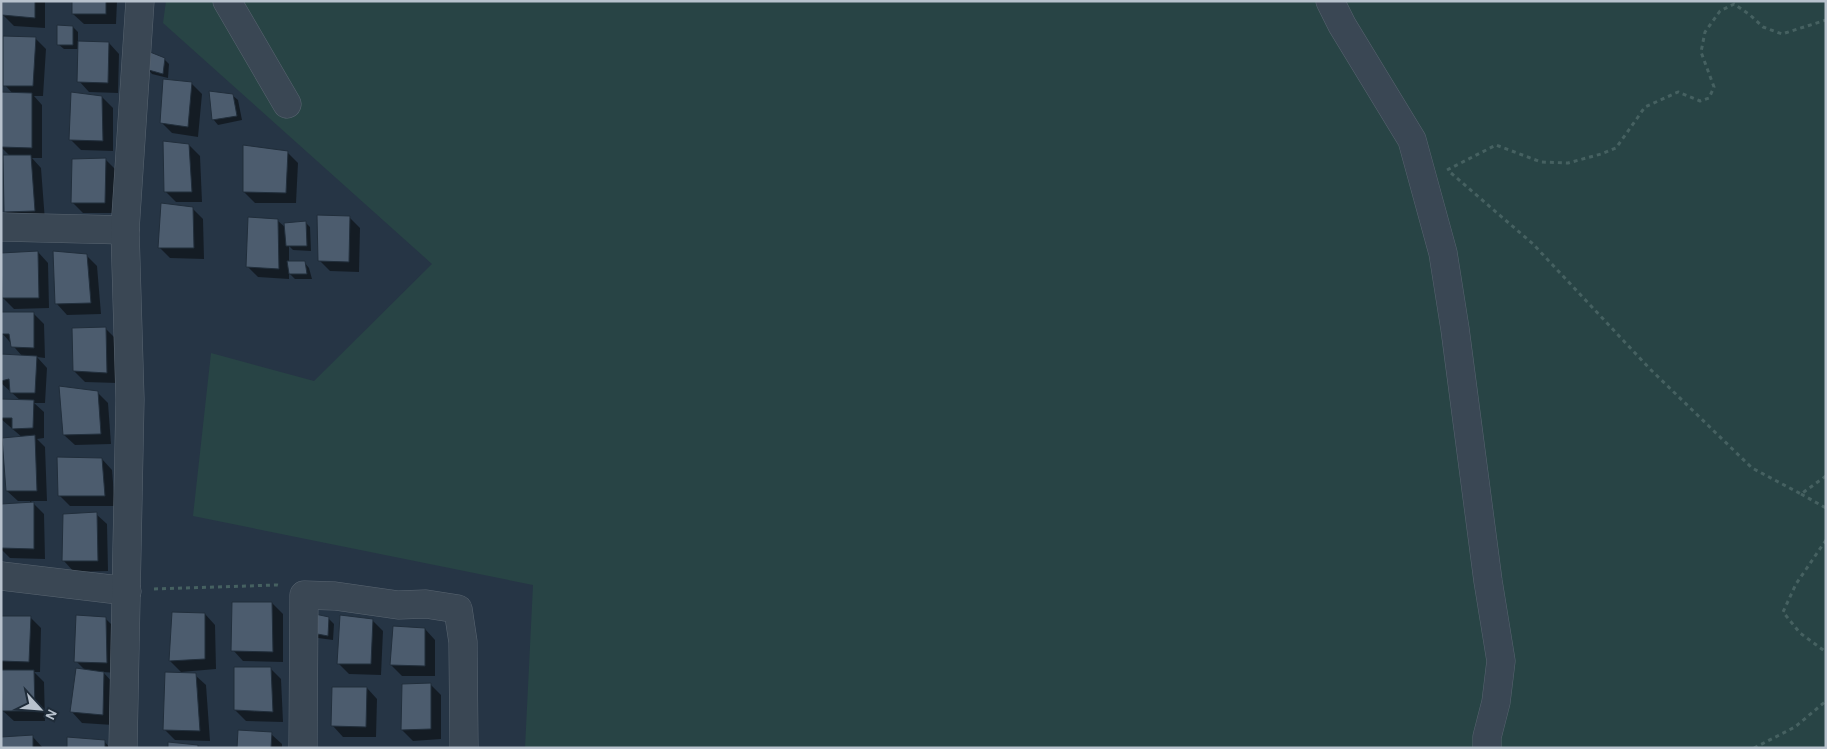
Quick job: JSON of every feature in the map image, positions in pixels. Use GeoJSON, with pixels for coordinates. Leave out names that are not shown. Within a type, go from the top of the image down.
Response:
{"type":"FeatureCollection","features":[{"type":"Feature","properties":{"kind":"street"},"geometry":{"type":"LineString","coordinates":[[122,748],[130,399],[125,230],[140,1]]}},
{"type":"Feature","properties":{"kind":"street"},"geometry":{"type":"LineString","coordinates":[[227,1],[287,104]]}},
{"type":"Feature","properties":{"kind":"street"},"geometry":{"type":"LineString","coordinates":[[1330,1],[1342,25],[1412,140],[1443,253],[1455,329],[1488,581],[1501,661],[1496,702],[1487,737],[1487,748]]}},
{"type":"Feature","properties":{"kind":"street"},"geometry":{"type":"LineString","coordinates":[[1,227],[125,230]]}},
{"type":"Feature","properties":{"kind":"street"},"geometry":{"type":"LineString","coordinates":[[1,576],[127,590]]}},
{"type":"Feature","properties":{"kind":"street"},"geometry":{"type":"LineString","coordinates":[[302,748],[304,595],[335,596],[398,605],[426,604],[458,609],[463,642],[464,748]]}},
{"type":"Feature","properties":{"kind":"path"},"geometry":{"type":"LineString","coordinates":[[1447,170],[1496,145],[1541,162],[1568,163],[1616,148],[1645,107],[1678,92],[1700,101],[1709,98],[1714,88],[1701,52],[1705,32],[1720,11],[1734,4],[1763,27],[1782,34],[1826,20]]}},
{"type":"Feature","properties":{"kind":"path"},"geometry":{"type":"LineString","coordinates":[[1412,140],[1533,244],[1650,369],[1752,468],[1826,508]]}},
{"type":"Feature","properties":{"kind":"path"},"geometry":{"type":"LineString","coordinates":[[1801,494],[1826,476]]}},
{"type":"Feature","properties":{"kind":"path"},"geometry":{"type":"LineString","coordinates":[[1826,540],[1796,584],[1782,612],[1800,633],[1826,652]]}},
{"type":"Feature","properties":{"kind":"path"},"geometry":{"type":"LineString","coordinates":[[127,590],[277,585],[304,595]]}},
{"type":"Feature","properties":{"kind":"path"},"geometry":{"type":"LineString","coordinates":[[1754,748],[1795,726],[1826,701]]}},
{"type":"Feature","properties":{"kind":"green space"},"geometry":{"type":"Polygon","coordinates":[[[166,1],[1826,1],[1826,748],[525,748],[533,585],[193,516],[211,353],[314,381],[432,264],[163,23],[166,1]]]}},
{"type":"Feature","properties":{"kind":"building"},"geometry":{"type":"Polygon","coordinates":[[[2,1],[35,1],[35,18],[2,15],[2,1]]]}},
{"type":"Feature","properties":{"kind":"building"},"geometry":{"type":"Polygon","coordinates":[[[72,1],[106,1],[106,14],[72,14],[72,1]]]}},
{"type":"Feature","properties":{"kind":"building"},"geometry":{"type":"Polygon","coordinates":[[[57,25],[73,26],[73,45],[57,45],[57,25]]]}},
{"type":"Feature","properties":{"kind":"building"},"geometry":{"type":"Polygon","coordinates":[[[3,36],[36,37],[33,86],[3,86],[3,36]]]}},
{"type":"Feature","properties":{"kind":"building"},"geometry":{"type":"Polygon","coordinates":[[[78,41],[109,42],[108,83],[77,82],[78,41]]]}},
{"type":"Feature","properties":{"kind":"building"},"geometry":{"type":"Polygon","coordinates":[[[150,52],[165,58],[163,74],[145,69],[150,52]]]}},
{"type":"Feature","properties":{"kind":"building"},"geometry":{"type":"Polygon","coordinates":[[[163,79],[192,82],[188,127],[160,123],[163,79]]]}},
{"type":"Feature","properties":{"kind":"building"},"geometry":{"type":"Polygon","coordinates":[[[209,91],[233,94],[237,116],[212,120],[209,91]]]}},
{"type":"Feature","properties":{"kind":"building"},"geometry":{"type":"Polygon","coordinates":[[[1,92],[32,93],[32,148],[1,147],[1,92]]]}},
{"type":"Feature","properties":{"kind":"building"},"geometry":{"type":"Polygon","coordinates":[[[71,92],[102,96],[103,141],[69,140],[71,92]]]}},
{"type":"Feature","properties":{"kind":"building"},"geometry":{"type":"Polygon","coordinates":[[[163,141],[189,144],[192,192],[164,192],[163,141]]]}},
{"type":"Feature","properties":{"kind":"building"},"geometry":{"type":"Polygon","coordinates":[[[243,145],[288,151],[286,193],[243,192],[243,145]]]}},
{"type":"Feature","properties":{"kind":"building"},"geometry":{"type":"Polygon","coordinates":[[[3,155],[31,155],[35,211],[4,212],[3,155]]]}},
{"type":"Feature","properties":{"kind":"building"},"geometry":{"type":"Polygon","coordinates":[[[106,158],[105,203],[71,203],[72,159],[106,158]]]}},
{"type":"Feature","properties":{"kind":"building"},"geometry":{"type":"Polygon","coordinates":[[[161,203],[193,207],[194,248],[158,248],[161,203]]]}},
{"type":"Feature","properties":{"kind":"building"},"geometry":{"type":"Polygon","coordinates":[[[317,215],[350,216],[349,262],[318,261],[317,215]]]}},
{"type":"Feature","properties":{"kind":"building"},"geometry":{"type":"Polygon","coordinates":[[[248,217],[278,219],[279,269],[246,267],[248,217]]]}},
{"type":"Feature","properties":{"kind":"building"},"geometry":{"type":"Polygon","coordinates":[[[306,221],[307,246],[286,246],[284,223],[306,221]]]}},
{"type":"Feature","properties":{"kind":"building"},"geometry":{"type":"Polygon","coordinates":[[[38,251],[39,298],[2,298],[1,253],[38,251]]]}},
{"type":"Feature","properties":{"kind":"building"},"geometry":{"type":"Polygon","coordinates":[[[53,251],[87,254],[91,303],[55,304],[53,251]]]}},
{"type":"Feature","properties":{"kind":"building"},"geometry":{"type":"Polygon","coordinates":[[[287,261],[305,261],[307,274],[289,274],[287,261]]]}},
{"type":"Feature","properties":{"kind":"building"},"geometry":{"type":"Polygon","coordinates":[[[1,312],[34,312],[34,348],[11,347],[9,334],[1,334],[1,312]]]}},
{"type":"Feature","properties":{"kind":"building"},"geometry":{"type":"Polygon","coordinates":[[[106,327],[107,373],[73,371],[72,328],[106,327]]]}},
{"type":"Feature","properties":{"kind":"building"},"geometry":{"type":"Polygon","coordinates":[[[1,354],[37,356],[35,393],[10,393],[9,379],[1,381],[1,354]]]}},
{"type":"Feature","properties":{"kind":"building"},"geometry":{"type":"Polygon","coordinates":[[[59,386],[98,391],[101,434],[63,435],[59,386]]]}},
{"type":"Feature","properties":{"kind":"building"},"geometry":{"type":"Polygon","coordinates":[[[1,399],[34,400],[33,428],[12,429],[12,418],[1,418],[1,399]]]}},
{"type":"Feature","properties":{"kind":"building"},"geometry":{"type":"Polygon","coordinates":[[[35,435],[37,491],[6,491],[2,438],[35,435]]]}},
{"type":"Feature","properties":{"kind":"building"},"geometry":{"type":"Polygon","coordinates":[[[57,457],[102,458],[105,496],[58,496],[57,457]]]}},
{"type":"Feature","properties":{"kind":"building"},"geometry":{"type":"Polygon","coordinates":[[[34,502],[34,549],[1,548],[1,504],[34,502]]]}},
{"type":"Feature","properties":{"kind":"building"},"geometry":{"type":"Polygon","coordinates":[[[97,512],[98,561],[62,561],[63,514],[97,512]]]}},
{"type":"Feature","properties":{"kind":"building"},"geometry":{"type":"Polygon","coordinates":[[[232,602],[272,602],[273,652],[231,651],[232,602]]]}},
{"type":"Feature","properties":{"kind":"building"},"geometry":{"type":"Polygon","coordinates":[[[172,612],[205,613],[205,659],[169,661],[172,612]]]}},
{"type":"Feature","properties":{"kind":"building"},"geometry":{"type":"Polygon","coordinates":[[[315,614],[329,617],[328,636],[312,633],[315,614]]]}},
{"type":"Feature","properties":{"kind":"building"},"geometry":{"type":"Polygon","coordinates":[[[76,615],[106,617],[107,663],[74,662],[76,615]]]}},
{"type":"Feature","properties":{"kind":"building"},"geometry":{"type":"Polygon","coordinates":[[[340,615],[373,619],[371,664],[337,664],[340,615]]]}},
{"type":"Feature","properties":{"kind":"building"},"geometry":{"type":"Polygon","coordinates":[[[1,616],[31,616],[29,662],[1,661],[1,616]]]}},
{"type":"Feature","properties":{"kind":"building"},"geometry":{"type":"Polygon","coordinates":[[[393,626],[425,628],[425,666],[390,665],[393,626]]]}},
{"type":"Feature","properties":{"kind":"building"},"geometry":{"type":"Polygon","coordinates":[[[234,667],[271,667],[273,712],[234,710],[234,667]]]}},
{"type":"Feature","properties":{"kind":"building"},"geometry":{"type":"Polygon","coordinates":[[[76,668],[104,672],[103,715],[70,712],[76,668]]]}},
{"type":"Feature","properties":{"kind":"building"},"geometry":{"type":"Polygon","coordinates":[[[1,670],[34,670],[35,711],[2,711],[1,670]]]}},
{"type":"Feature","properties":{"kind":"building"},"geometry":{"type":"Polygon","coordinates":[[[165,672],[196,673],[200,731],[163,730],[165,672]]]}},
{"type":"Feature","properties":{"kind":"building"},"geometry":{"type":"Polygon","coordinates":[[[431,683],[431,729],[401,730],[402,684],[431,683]]]}},
{"type":"Feature","properties":{"kind":"building"},"geometry":{"type":"Polygon","coordinates":[[[332,687],[367,687],[366,727],[331,726],[332,687]]]}},
{"type":"Feature","properties":{"kind":"building"},"geometry":{"type":"Polygon","coordinates":[[[238,730],[272,732],[271,748],[237,748],[238,730]]]}},
{"type":"Feature","properties":{"kind":"building"},"geometry":{"type":"Polygon","coordinates":[[[33,735],[33,748],[1,748],[1,737],[33,735]]]}},
{"type":"Feature","properties":{"kind":"building"},"geometry":{"type":"Polygon","coordinates":[[[67,737],[105,740],[105,748],[67,748],[67,737]]]}},
{"type":"Feature","properties":{"kind":"building"},"geometry":{"type":"Polygon","coordinates":[[[168,742],[198,745],[198,748],[168,748],[168,742]]]}}]}
